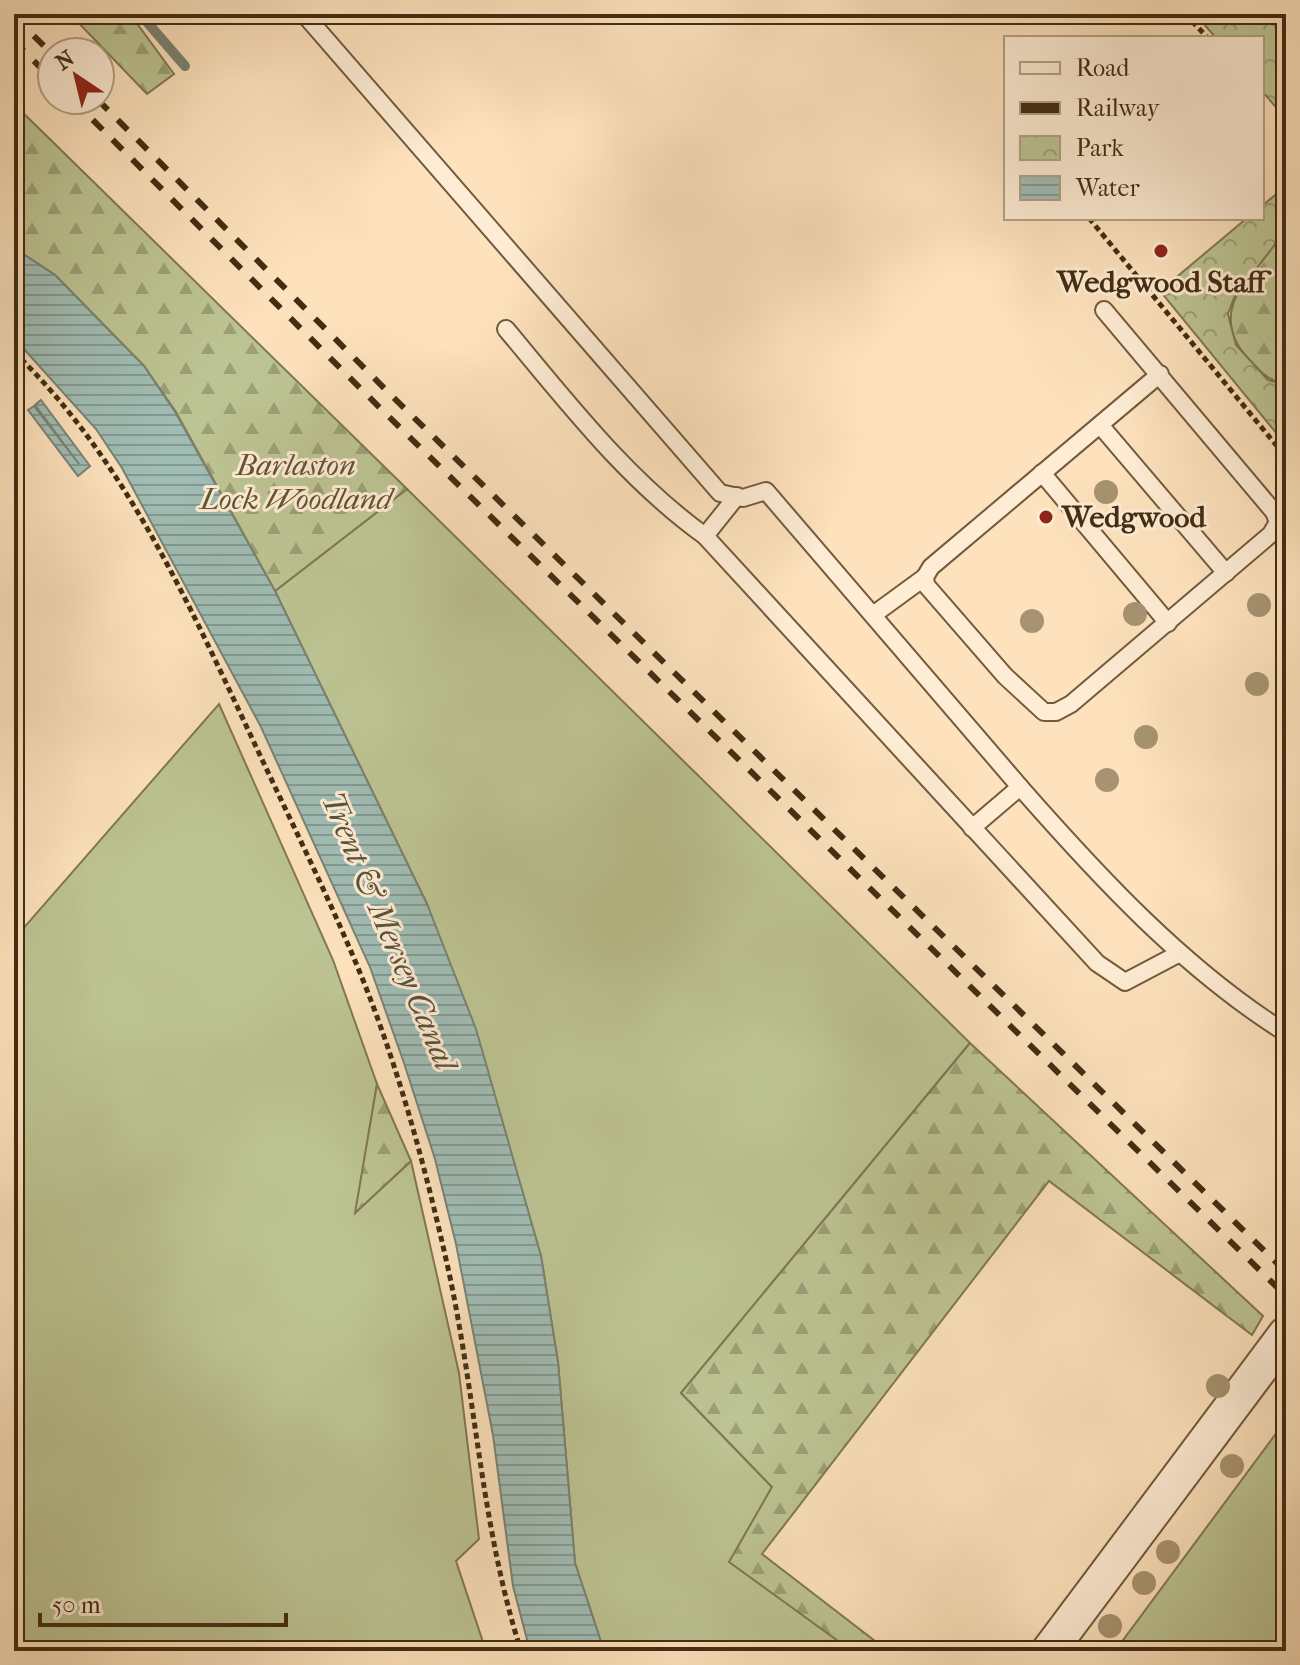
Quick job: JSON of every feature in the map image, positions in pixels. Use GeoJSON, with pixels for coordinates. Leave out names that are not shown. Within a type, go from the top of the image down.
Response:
{"type":"FeatureCollection","features":[{"type":"Feature","properties":{"kind":"street"},"geometry":{"type":"LineString","coordinates":[[1049,1651],[1286,1334]]}},
{"type":"Feature","properties":{"kind":"lane"},"geometry":{"type":"LineString","coordinates":[[304,14],[720,493],[737,496],[766,491],[1072,847],[1180,953],[1286,1033]]}},
{"type":"Feature","properties":{"kind":"lane"},"geometry":{"type":"LineString","coordinates":[[925,577],[926,585],[1005,676],[1044,712],[1056,712],[1071,704],[1271,534],[1278,522],[1274,512],[1104,310]]}},
{"type":"Feature","properties":{"kind":"lane"},"geometry":{"type":"LineString","coordinates":[[506,329],[613,453],[680,518],[705,536],[972,828],[1114,977],[1125,982],[1180,953]]}},
{"type":"Feature","properties":{"kind":"lane"},"geometry":{"type":"LineString","coordinates":[[873,615],[925,577],[931,567],[1160,374]]}},
{"type":"Feature","properties":{"kind":"lane"},"geometry":{"type":"LineString","coordinates":[[1100,425],[1226,573]]}},
{"type":"Feature","properties":{"kind":"lane"},"geometry":{"type":"LineString","coordinates":[[1042,473],[1168,623]]}},
{"type":"Feature","properties":{"kind":"lane"},"geometry":{"type":"LineString","coordinates":[[705,536],[737,496]]}},
{"type":"Feature","properties":{"kind":"lane"},"geometry":{"type":"LineString","coordinates":[[972,828],[1020,787]]}},
{"type":"Feature","properties":{"kind":"path"},"geometry":{"type":"LineString","coordinates":[[1185,14],[1206,36]]}},
{"type":"Feature","properties":{"kind":"path"},"geometry":{"type":"LineString","coordinates":[[1091,220],[1286,457]]}},
{"type":"Feature","properties":{"kind":"path"},"geometry":{"type":"LineString","coordinates":[[14,352],[101,452],[166,561],[351,951],[402,1093],[447,1267],[477,1425],[488,1525],[521,1651]]}},
{"type":"Feature","properties":{"kind":"green space"},"geometry":{"type":"Polygon","coordinates":[[[70,14],[130,14],[174,74],[147,94],[116,62],[116,36],[91,36],[70,14]]]}},
{"type":"Feature","properties":{"kind":"green space"},"geometry":{"type":"Polygon","coordinates":[[[1195,14],[1286,14],[1286,119],[1264,93],[1264,36],[1214,36],[1195,14]]]}},
{"type":"Feature","properties":{"kind":"green space","name":"Barlaston Lock Woodland"},"geometry":{"type":"Polygon","coordinates":[[[14,104],[407,489],[275,591],[176,412],[144,366],[55,275],[14,248],[14,104]]]}},
{"type":"Feature","properties":{"kind":"green space"},"geometry":{"type":"Polygon","coordinates":[[[1286,186],[1286,230],[1234,298],[1228,314],[1236,345],[1268,380],[1286,385],[1286,445],[1160,291],[1245,220],[1264,220],[1264,204],[1286,186]]]}},
{"type":"Feature","properties":{"kind":"green space"},"geometry":{"type":"Polygon","coordinates":[[[1286,230],[1286,385],[1269,378],[1247,357],[1235,340],[1231,323],[1239,290],[1286,230]]]}},
{"type":"Feature","properties":{"kind":"green space"},"geometry":{"type":"Polygon","coordinates":[[[407,489],[970,1043],[681,1393],[772,1487],[730,1562],[852,1651],[604,1651],[575,1563],[558,1362],[541,1256],[510,1150],[427,904],[275,591],[407,489]]]}},
{"type":"Feature","properties":{"kind":"green space"},"geometry":{"type":"Polygon","coordinates":[[[219,704],[333,960],[377,1084],[356,1212],[411,1161],[459,1373],[479,1539],[456,1561],[486,1651],[14,1651],[14,939],[219,704]]]}},
{"type":"Feature","properties":{"kind":"green space"},"geometry":{"type":"Polygon","coordinates":[[[970,1043],[1263,1316],[1252,1335],[1049,1181],[762,1554],[888,1651],[852,1651],[729,1562],[772,1487],[681,1393],[970,1043]]]}},
{"type":"Feature","properties":{"kind":"green space"},"geometry":{"type":"Polygon","coordinates":[[[377,1084],[411,1161],[355,1213],[377,1084]]]}},
{"type":"Feature","properties":{"kind":"green space"},"geometry":{"type":"Polygon","coordinates":[[[1286,1420],[1286,1651],[1115,1651],[1286,1420]]]}},
{"type":"Feature","properties":{"kind":"water","name":"Trent & Mersey Canal"},"geometry":{"type":"Polygon","coordinates":[[[14,248],[55,275],[144,366],[175,412],[275,591],[427,904],[476,1029],[541,1256],[558,1362],[575,1563],[604,1651],[530,1651],[513,1586],[493,1435],[456,1244],[435,1159],[370,967],[261,727],[122,468],[96,429],[14,338],[14,248]]]}},
{"type":"Feature","properties":{"kind":"water"},"geometry":{"type":"Polygon","coordinates":[[[41,400],[90,466],[78,476],[28,410],[34,406],[79,464],[35,405],[41,400]]]}},
{"type":"Feature","properties":{"kind":"waterway"},"geometry":{"type":"LineString","coordinates":[[140,14],[185,66]]}},
{"type":"Feature","properties":{"kind":"railway"},"geometry":{"type":"LineString","coordinates":[[14,16],[36,38]]}},
{"type":"Feature","properties":{"kind":"railway"},"geometry":{"type":"LineString","coordinates":[[14,41],[36,63]]}},
{"type":"Feature","properties":{"kind":"railway"},"geometry":{"type":"LineString","coordinates":[[89,116],[382,410],[1286,1296]]}},
{"type":"Feature","properties":{"kind":"railway"},"geometry":{"type":"LineString","coordinates":[[114,116],[395,399],[1286,1272]]}},
{"type":"Feature","properties":{"kind":"place","name":"Wedgwood Staff"},"geometry":{"type":"Point","coordinates":[1161,251]}},
{"type":"Feature","properties":{"kind":"place","name":"Wedgwood"},"geometry":{"type":"Point","coordinates":[1046,517]}}]}
